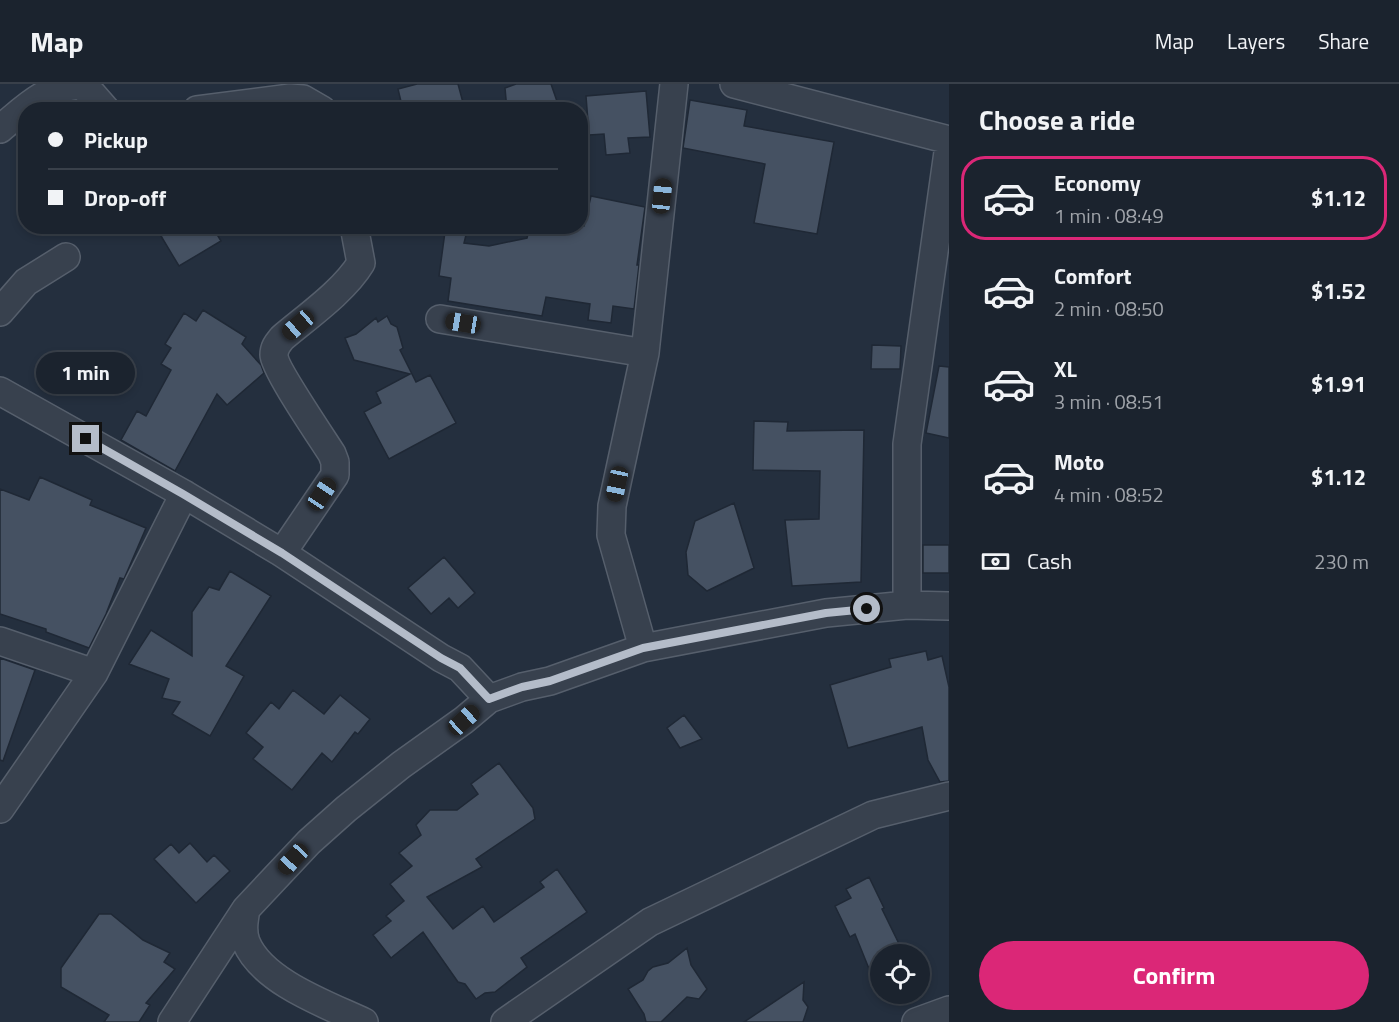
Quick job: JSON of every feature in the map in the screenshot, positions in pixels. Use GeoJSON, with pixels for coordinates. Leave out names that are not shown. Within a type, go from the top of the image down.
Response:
{"type":"FeatureCollection","features":[{"type":"Feature","properties":{"kind":"street"},"geometry":{"type":"LineString","coordinates":[[643,648],[611,536],[612,506],[645,353],[674,84]]}},
{"type":"Feature","properties":{"kind":"street"},"geometry":{"type":"LineString","coordinates":[[734,84],[949,140]]}},
{"type":"Feature","properties":{"kind":"street"},"geometry":{"type":"LineString","coordinates":[[34,102],[47,92],[80,86],[99,102]]}},
{"type":"Feature","properties":{"kind":"street"},"geometry":{"type":"LineString","coordinates":[[259,102],[290,98],[303,99],[308,102]]}},
{"type":"Feature","properties":{"kind":"street"},"geometry":{"type":"LineString","coordinates":[[0,129],[18,115]]}},
{"type":"Feature","properties":{"kind":"street"},"geometry":{"type":"LineString","coordinates":[[908,605],[907,444],[949,145]]}},
{"type":"Feature","properties":{"kind":"street"},"geometry":{"type":"LineString","coordinates":[[282,553],[335,475],[335,462],[280,371],[274,353],[282,338],[356,271],[361,262],[356,234]]}},
{"type":"Feature","properties":{"kind":"street"},"geometry":{"type":"LineString","coordinates":[[0,312],[26,282],[66,257]]}},
{"type":"Feature","properties":{"kind":"street"},"geometry":{"type":"LineString","coordinates":[[440,319],[645,353]]}},
{"type":"Feature","properties":{"kind":"street"},"geometry":{"type":"LineString","coordinates":[[0,391],[183,494],[282,553],[441,658],[460,668],[489,699]]}},
{"type":"Feature","properties":{"kind":"street"},"geometry":{"type":"LineString","coordinates":[[0,809],[94,673],[183,494]]}},
{"type":"Feature","properties":{"kind":"street"},"geometry":{"type":"LineString","coordinates":[[172,1022],[246,909],[309,842],[401,765],[464,720],[489,699],[522,687],[550,681],[643,648],[826,613],[908,605],[949,606]]}},
{"type":"Feature","properties":{"kind":"street"},"geometry":{"type":"LineString","coordinates":[[0,641],[94,673]]}},
{"type":"Feature","properties":{"kind":"street"},"geometry":{"type":"LineString","coordinates":[[505,1022],[650,922],[873,815],[949,796]]}},
{"type":"Feature","properties":{"kind":"street"},"geometry":{"type":"LineString","coordinates":[[246,909],[243,925],[247,942],[263,966],[289,986],[364,1022]]}},
{"type":"Feature","properties":{"kind":"street"},"geometry":{"type":"LineString","coordinates":[[916,1022],[949,1010]]}},
{"type":"Feature","properties":{"kind":"building"},"geometry":{"type":"Polygon","coordinates":[[[417,84],[458,84],[463,102],[401,102],[398,89],[417,84]]]}},
{"type":"Feature","properties":{"kind":"building"},"geometry":{"type":"Polygon","coordinates":[[[516,84],[551,84],[557,102],[506,102],[505,88],[516,84]]]}},
{"type":"Feature","properties":{"kind":"building"},"geometry":{"type":"Polygon","coordinates":[[[646,91],[650,137],[628,138],[630,153],[606,155],[604,134],[589,135],[586,96],[646,91]]]}},
{"type":"Feature","properties":{"kind":"building"},"geometry":{"type":"Polygon","coordinates":[[[690,100],[747,110],[744,126],[834,142],[817,234],[754,223],[765,164],[683,148],[690,100]]]}},
{"type":"Feature","properties":{"kind":"building"},"geometry":{"type":"Polygon","coordinates":[[[591,196],[645,207],[634,309],[613,306],[611,323],[588,320],[590,304],[546,297],[542,316],[448,301],[451,278],[439,276],[445,234],[466,235],[464,243],[489,246],[527,238],[528,234],[588,234],[588,209],[591,196]]]}},
{"type":"Feature","properties":{"kind":"building"},"geometry":{"type":"Polygon","coordinates":[[[166,234],[217,234],[221,241],[179,266],[161,236],[166,234]]]}},
{"type":"Feature","properties":{"kind":"building"},"geometry":{"type":"Polygon","coordinates":[[[203,310],[246,337],[242,344],[261,365],[264,373],[227,405],[217,394],[175,471],[121,440],[137,411],[146,416],[171,370],[161,364],[171,348],[165,344],[184,313],[196,321],[203,310]]]}},
{"type":"Feature","properties":{"kind":"building"},"geometry":{"type":"Polygon","coordinates":[[[387,316],[391,324],[397,327],[403,348],[400,350],[416,382],[430,375],[456,423],[389,459],[364,412],[381,403],[376,392],[410,374],[354,360],[345,338],[356,334],[376,318],[378,322],[387,316]]]}},
{"type":"Feature","properties":{"kind":"building"},"geometry":{"type":"Polygon","coordinates":[[[872,345],[901,346],[900,369],[871,369],[872,345]]]}},
{"type":"Feature","properties":{"kind":"building"},"geometry":{"type":"Polygon","coordinates":[[[939,366],[949,367],[949,438],[926,433],[939,366]]]}},
{"type":"Feature","properties":{"kind":"building"},"geometry":{"type":"Polygon","coordinates":[[[754,421],[788,422],[787,431],[864,430],[861,582],[792,586],[785,520],[819,519],[820,471],[753,470],[754,421]]]}},
{"type":"Feature","properties":{"kind":"building"},"geometry":{"type":"Polygon","coordinates":[[[40,477],[92,500],[90,505],[146,528],[124,579],[120,578],[89,648],[46,632],[46,629],[0,614],[0,489],[29,500],[40,477]]]}},
{"type":"Feature","properties":{"kind":"building"},"geometry":{"type":"Polygon","coordinates":[[[734,503],[754,568],[707,591],[688,575],[686,552],[695,521],[734,503]]]}},
{"type":"Feature","properties":{"kind":"building"},"geometry":{"type":"Polygon","coordinates":[[[923,545],[949,545],[949,573],[923,573],[923,545]]]}},
{"type":"Feature","properties":{"kind":"building"},"geometry":{"type":"Polygon","coordinates":[[[444,557],[475,593],[458,608],[449,598],[431,614],[408,588],[444,557]]]}},
{"type":"Feature","properties":{"kind":"building"},"geometry":{"type":"Polygon","coordinates":[[[230,571],[271,596],[226,666],[244,676],[210,736],[172,714],[180,702],[162,698],[169,679],[129,664],[151,630],[192,656],[192,612],[209,587],[219,590],[230,571]]]}},
{"type":"Feature","properties":{"kind":"building"},"geometry":{"type":"Polygon","coordinates":[[[926,651],[928,660],[942,656],[949,687],[949,781],[940,782],[928,760],[922,727],[848,748],[830,685],[891,667],[889,659],[926,651]]]}},
{"type":"Feature","properties":{"kind":"building"},"geometry":{"type":"Polygon","coordinates":[[[0,658],[35,670],[3,761],[0,760],[0,658]]]}},
{"type":"Feature","properties":{"kind":"building"},"geometry":{"type":"Polygon","coordinates":[[[293,690],[324,714],[340,695],[370,719],[358,734],[355,732],[332,762],[322,753],[292,790],[253,759],[263,747],[246,733],[271,702],[279,709],[293,690]]]}},
{"type":"Feature","properties":{"kind":"building"},"geometry":{"type":"Polygon","coordinates":[[[684,715],[702,739],[680,748],[667,728],[684,715]]]}},
{"type":"Feature","properties":{"kind":"building"},"geometry":{"type":"Polygon","coordinates":[[[499,763],[533,808],[535,819],[476,859],[482,867],[427,897],[453,929],[483,906],[494,922],[544,887],[540,882],[557,869],[587,912],[521,958],[527,967],[495,992],[485,993],[476,999],[465,984],[458,982],[423,932],[391,958],[373,935],[391,921],[386,916],[404,901],[390,884],[412,866],[399,853],[421,835],[416,825],[430,810],[457,810],[478,794],[471,784],[499,763]]]}},
{"type":"Feature","properties":{"kind":"building"},"geometry":{"type":"Polygon","coordinates":[[[190,843],[207,862],[214,855],[230,871],[196,903],[154,859],[171,844],[179,853],[190,843]]]}},
{"type":"Feature","properties":{"kind":"building"},"geometry":{"type":"Polygon","coordinates":[[[869,877],[899,944],[870,944],[870,971],[855,934],[850,937],[835,906],[851,898],[846,889],[869,877]]]}},
{"type":"Feature","properties":{"kind":"building"},"geometry":{"type":"Polygon","coordinates":[[[99,914],[111,914],[143,940],[170,953],[164,962],[175,969],[146,1003],[150,1005],[139,1022],[104,1022],[109,1015],[61,987],[61,968],[99,914]]]}},
{"type":"Feature","properties":{"kind":"building"},"geometry":{"type":"Polygon","coordinates":[[[687,948],[691,965],[707,989],[699,999],[687,997],[661,1022],[646,1022],[644,1014],[628,989],[643,980],[653,967],[668,963],[687,948]]]}},
{"type":"Feature","properties":{"kind":"building"},"geometry":{"type":"Polygon","coordinates":[[[804,982],[803,1000],[808,1007],[803,1022],[744,1022],[804,982]]]}},
{"type":"Feature","properties":{"kind":"route"},"geometry":{"type":"LineString","coordinates":[[86,439],[282,553],[441,658],[460,668],[489,699],[522,687],[550,681],[643,648],[826,613],[867,609]]}}]}
